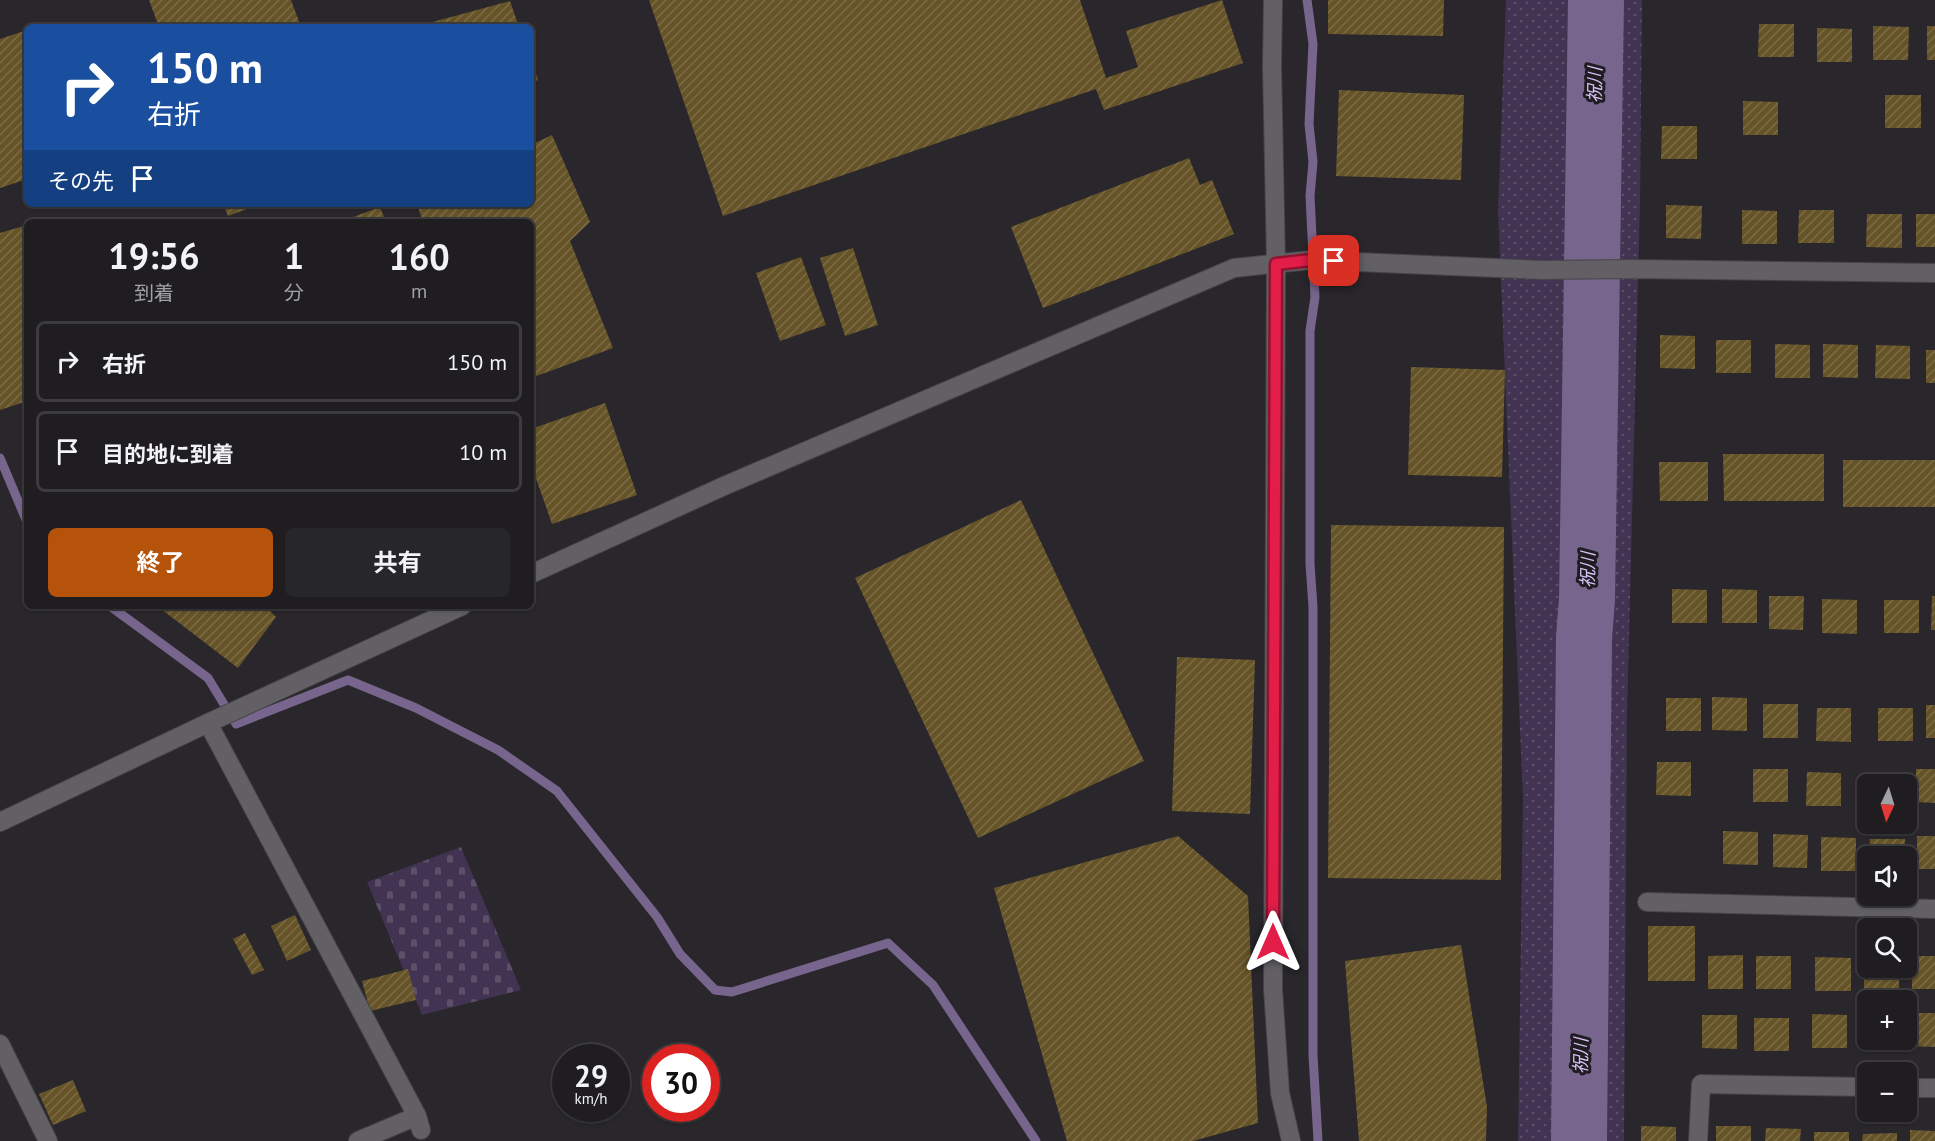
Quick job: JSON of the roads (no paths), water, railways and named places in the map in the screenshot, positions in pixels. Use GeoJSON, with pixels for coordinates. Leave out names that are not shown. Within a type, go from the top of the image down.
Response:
{"type":"FeatureCollection","features":[{"type":"Feature","properties":{"kind":"street"},"geometry":{"type":"LineString","coordinates":[[1273,0],[1276,264],[1273,989],[1280,1093],[1291,1141]]}},
{"type":"Feature","properties":{"kind":"street"},"geometry":{"type":"LineString","coordinates":[[534,573],[724,486],[1234,268],[1311,260],[1542,270],[1935,273]]}},
{"type":"Feature","properties":{"kind":"street"},"geometry":{"type":"LineString","coordinates":[[0,822],[455,609]]}},
{"type":"Feature","properties":{"kind":"street"},"geometry":{"type":"LineString","coordinates":[[208,723],[419,1123],[358,1141]]}},
{"type":"Feature","properties":{"kind":"street"},"geometry":{"type":"LineString","coordinates":[[1647,902],[1935,909]]}},
{"type":"Feature","properties":{"kind":"street"},"geometry":{"type":"LineString","coordinates":[[0,1044],[48,1141]]}},
{"type":"Feature","properties":{"kind":"street"},"geometry":{"type":"LineString","coordinates":[[1698,1141],[1701,1084],[1857,1087]]}},
{"type":"Feature","properties":{"kind":"street"},"geometry":{"type":"LineString","coordinates":[[1917,1088],[1935,1088]]}},
{"type":"Feature","properties":{"kind":"waterway"},"geometry":{"type":"LineString","coordinates":[[1307,0],[1313,44],[1309,124],[1313,162],[1310,196],[1315,297],[1310,331],[1310,564],[1313,607],[1313,1055],[1318,1141]]}},
{"type":"Feature","properties":{"kind":"waterway","name":"祝川"},"geometry":{"type":"LineString","coordinates":[[1579,1141],[1584,637],[1587,600],[1596,0]]}},
{"type":"Feature","properties":{"kind":"waterway"},"geometry":{"type":"LineString","coordinates":[[0,458],[24,515]]}},
{"type":"Feature","properties":{"kind":"waterway"},"geometry":{"type":"LineString","coordinates":[[114,609],[208,678],[236,724],[348,680],[416,708],[498,750],[557,791],[657,917],[680,954],[715,990],[732,992],[888,943],[933,985],[1036,1141]]}}]}
